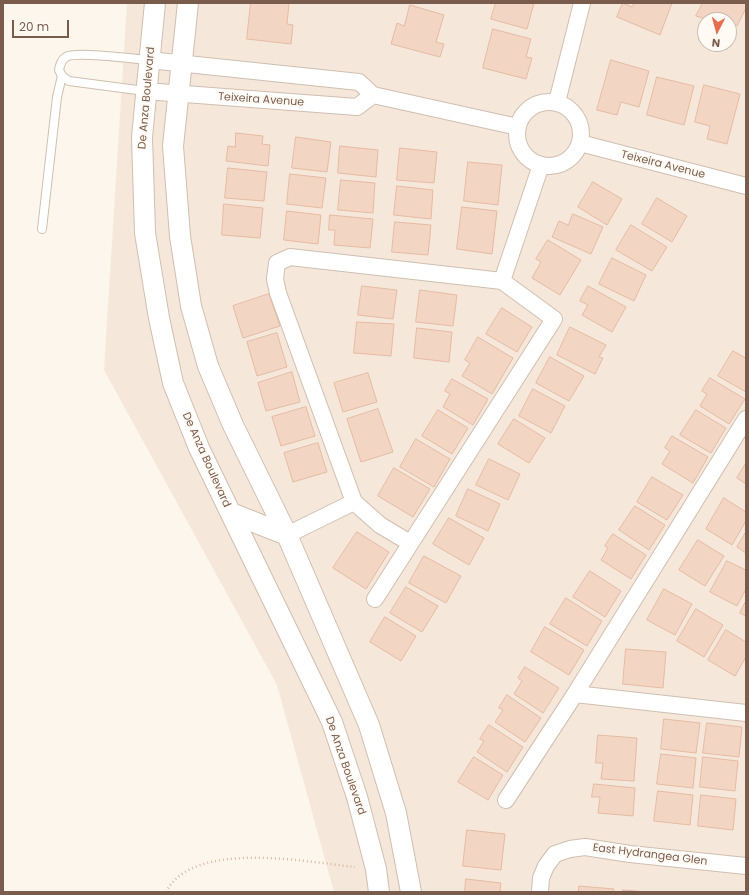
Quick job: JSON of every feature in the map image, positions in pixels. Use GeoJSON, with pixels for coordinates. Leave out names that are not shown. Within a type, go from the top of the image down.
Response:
{"type":"FeatureCollection","features":[{"type":"Feature","properties":{"kind":"street","name":"De Anza Boulevard"},"geometry":{"type":"LineString","coordinates":[[155,3],[145,91],[142,137],[145,233],[159,318],[173,383],[198,448],[332,722],[357,797],[376,869],[378,892]]}},
{"type":"Feature","properties":{"kind":"street"},"geometry":{"type":"LineString","coordinates":[[188,3],[173,146],[180,236],[191,306],[208,366],[233,425],[287,535],[369,725],[396,813],[411,892]]}},
{"type":"Feature","properties":{"kind":"street"},"geometry":{"type":"LineString","coordinates":[[557,102],[582,3]]}},
{"type":"Feature","properties":{"kind":"street"},"geometry":{"type":"LineString","coordinates":[[149,60],[359,82],[373,95],[518,127]]}},
{"type":"Feature","properties":{"kind":"street","name":"Teixeira Avenue"},"geometry":{"type":"LineString","coordinates":[[145,91],[357,107],[373,95]]}},
{"type":"Feature","properties":{"kind":"street"},"geometry":{"type":"LineString","coordinates":[[542,102],[557,102],[571,109],[578,117],[582,127],[580,143],[572,157],[563,163],[552,166],[541,165],[531,161],[523,153],[518,143],[518,127],[524,113],[532,106],[542,102]]}},
{"type":"Feature","properties":{"kind":"street","name":"Teixeira Avenue"},"geometry":{"type":"LineString","coordinates":[[580,143],[746,186]]}},
{"type":"Feature","properties":{"kind":"street"},"geometry":{"type":"LineString","coordinates":[[502,281],[541,165]]}},
{"type":"Feature","properties":{"kind":"street"},"geometry":{"type":"LineString","coordinates":[[375,599],[554,319],[502,281],[290,257],[277,263],[275,279],[278,293],[354,502],[380,525],[410,543]]}},
{"type":"Feature","properties":{"kind":"street"},"geometry":{"type":"LineString","coordinates":[[506,800],[575,694],[746,419]]}},
{"type":"Feature","properties":{"kind":"street"},"geometry":{"type":"LineString","coordinates":[[230,513],[287,535],[354,502]]}},
{"type":"Feature","properties":{"kind":"street"},"geometry":{"type":"LineString","coordinates":[[575,694],[746,711]]}},
{"type":"Feature","properties":{"kind":"street","name":"East Hydrangea Glen"},"geometry":{"type":"LineString","coordinates":[[540,892],[541,878],[546,866],[555,854],[570,849],[585,847],[630,854],[746,866]]}},
{"type":"Feature","properties":{"kind":"lane"},"geometry":{"type":"LineString","coordinates":[[145,91],[69,81],[62,76],[59,70],[62,60],[67,55],[90,55],[149,60]]}},
{"type":"Feature","properties":{"kind":"lane"},"geometry":{"type":"LineString","coordinates":[[42,228],[57,97],[62,76]]}},
{"type":"Feature","properties":{"kind":"path"},"geometry":{"type":"LineString","coordinates":[[166,892],[184,871],[207,862],[231,858],[298,861],[376,869]]}},
{"type":"Feature","properties":{"kind":"shaded area"},"geometry":{"type":"Polygon","coordinates":[[[127,3],[746,3],[746,892],[334,892],[277,685],[104,370],[127,3]]]}},
{"type":"Feature","properties":{"kind":"building"},"geometry":{"type":"Polygon","coordinates":[[[251,3],[289,3],[287,24],[293,25],[291,44],[247,39],[251,3]]]}},
{"type":"Feature","properties":{"kind":"building"},"geometry":{"type":"Polygon","coordinates":[[[496,3],[534,3],[527,29],[491,19],[496,3]]]}},
{"type":"Feature","properties":{"kind":"building"},"geometry":{"type":"Polygon","coordinates":[[[623,3],[632,7],[634,3],[672,3],[660,35],[617,17],[623,3]]]}},
{"type":"Feature","properties":{"kind":"building"},"geometry":{"type":"Polygon","coordinates":[[[703,3],[746,3],[746,8],[737,26],[737,12],[698,12],[703,3]]]}},
{"type":"Feature","properties":{"kind":"building"},"geometry":{"type":"Polygon","coordinates":[[[410,5],[444,15],[436,42],[444,44],[440,57],[391,44],[397,23],[404,26],[410,5]]]}},
{"type":"Feature","properties":{"kind":"building"},"geometry":{"type":"Polygon","coordinates":[[[493,29],[531,39],[526,57],[532,58],[526,79],[483,68],[493,29]]]}},
{"type":"Feature","properties":{"kind":"building"},"geometry":{"type":"Polygon","coordinates":[[[611,60],[649,71],[639,107],[621,102],[617,115],[597,110],[611,60]]]}},
{"type":"Feature","properties":{"kind":"building"},"geometry":{"type":"Polygon","coordinates":[[[657,77],[694,86],[684,125],[647,115],[657,77]]]}},
{"type":"Feature","properties":{"kind":"building"},"geometry":{"type":"Polygon","coordinates":[[[704,85],[740,94],[727,144],[707,139],[710,126],[695,122],[704,85]]]}},
{"type":"Feature","properties":{"kind":"building"},"geometry":{"type":"Polygon","coordinates":[[[236,133],[263,136],[262,144],[270,145],[268,166],[226,161],[228,146],[235,147],[236,133]]]}},
{"type":"Feature","properties":{"kind":"building"},"geometry":{"type":"Polygon","coordinates":[[[296,137],[331,142],[327,172],[292,168],[296,137]]]}},
{"type":"Feature","properties":{"kind":"building"},"geometry":{"type":"Polygon","coordinates":[[[340,146],[378,150],[376,177],[338,173],[340,146]]]}},
{"type":"Feature","properties":{"kind":"building"},"geometry":{"type":"Polygon","coordinates":[[[400,148],[437,152],[434,183],[397,180],[400,148]]]}},
{"type":"Feature","properties":{"kind":"building"},"geometry":{"type":"Polygon","coordinates":[[[468,162],[502,165],[498,205],[464,201],[468,162]]]}},
{"type":"Feature","properties":{"kind":"building"},"geometry":{"type":"Polygon","coordinates":[[[228,168],[267,172],[264,201],[225,198],[228,168]]]}},
{"type":"Feature","properties":{"kind":"building"},"geometry":{"type":"Polygon","coordinates":[[[290,174],[326,178],[322,208],[287,204],[290,174]]]}},
{"type":"Feature","properties":{"kind":"building"},"geometry":{"type":"Polygon","coordinates":[[[341,180],[375,183],[373,213],[338,210],[341,180]]]}},
{"type":"Feature","properties":{"kind":"building"},"geometry":{"type":"Polygon","coordinates":[[[593,182],[622,199],[607,225],[578,207],[593,182]]]}},
{"type":"Feature","properties":{"kind":"building"},"geometry":{"type":"Polygon","coordinates":[[[397,186],[433,190],[431,219],[394,215],[397,186]]]}},
{"type":"Feature","properties":{"kind":"building"},"geometry":{"type":"Polygon","coordinates":[[[657,198],[687,216],[672,242],[642,224],[657,198]]]}},
{"type":"Feature","properties":{"kind":"building"},"geometry":{"type":"Polygon","coordinates":[[[224,204],[263,208],[260,238],[222,235],[224,204]]]}},
{"type":"Feature","properties":{"kind":"building"},"geometry":{"type":"Polygon","coordinates":[[[462,207],[497,211],[492,254],[457,249],[462,207]]]}},
{"type":"Feature","properties":{"kind":"building"},"geometry":{"type":"Polygon","coordinates":[[[287,211],[321,215],[318,244],[284,240],[287,211]]]}},
{"type":"Feature","properties":{"kind":"building"},"geometry":{"type":"Polygon","coordinates":[[[573,214],[603,227],[591,254],[552,237],[559,221],[568,225],[573,214]]]}},
{"type":"Feature","properties":{"kind":"building"},"geometry":{"type":"Polygon","coordinates":[[[330,215],[373,219],[370,248],[334,245],[335,230],[329,230],[330,215]]]}},
{"type":"Feature","properties":{"kind":"building"},"geometry":{"type":"Polygon","coordinates":[[[395,222],[431,225],[428,255],[392,252],[395,222]]]}},
{"type":"Feature","properties":{"kind":"building"},"geometry":{"type":"Polygon","coordinates":[[[631,225],[667,247],[652,271],[616,250],[631,225]]]}},
{"type":"Feature","properties":{"kind":"building"},"geometry":{"type":"Polygon","coordinates":[[[548,240],[581,260],[560,295],[532,278],[541,262],[536,259],[548,240]]]}},
{"type":"Feature","properties":{"kind":"building"},"geometry":{"type":"Polygon","coordinates":[[[612,258],[646,275],[634,301],[599,284],[612,258]]]}},
{"type":"Feature","properties":{"kind":"building"},"geometry":{"type":"Polygon","coordinates":[[[362,286],[397,290],[393,319],[358,315],[362,286]]]}},
{"type":"Feature","properties":{"kind":"building"},"geometry":{"type":"Polygon","coordinates":[[[588,286],[626,307],[612,332],[582,315],[588,305],[580,301],[588,286]]]}},
{"type":"Feature","properties":{"kind":"building"},"geometry":{"type":"Polygon","coordinates":[[[420,290],[457,295],[453,326],[416,322],[420,290]]]}},
{"type":"Feature","properties":{"kind":"building"},"geometry":{"type":"Polygon","coordinates":[[[269,294],[280,326],[243,338],[233,306],[269,294]]]}},
{"type":"Feature","properties":{"kind":"building"},"geometry":{"type":"Polygon","coordinates":[[[502,308],[532,327],[517,352],[486,334],[502,308]]]}},
{"type":"Feature","properties":{"kind":"building"},"geometry":{"type":"Polygon","coordinates":[[[357,322],[394,324],[391,356],[354,353],[357,322]]]}},
{"type":"Feature","properties":{"kind":"building"},"geometry":{"type":"Polygon","coordinates":[[[570,327],[606,345],[599,357],[603,358],[595,374],[557,355],[570,327]]]}},
{"type":"Feature","properties":{"kind":"building"},"geometry":{"type":"Polygon","coordinates":[[[417,328],[452,332],[449,362],[414,358],[417,328]]]}},
{"type":"Feature","properties":{"kind":"building"},"geometry":{"type":"Polygon","coordinates":[[[277,333],[287,367],[257,376],[247,342],[277,333]]]}},
{"type":"Feature","properties":{"kind":"building"},"geometry":{"type":"Polygon","coordinates":[[[478,337],[513,358],[492,394],[462,376],[470,363],[465,360],[478,337]]]}},
{"type":"Feature","properties":{"kind":"building"},"geometry":{"type":"Polygon","coordinates":[[[733,351],[746,358],[746,392],[718,376],[733,351]]]}},
{"type":"Feature","properties":{"kind":"building"},"geometry":{"type":"Polygon","coordinates":[[[550,357],[584,376],[569,401],[536,383],[550,357]]]}},
{"type":"Feature","properties":{"kind":"building"},"geometry":{"type":"Polygon","coordinates":[[[292,372],[300,402],[266,411],[258,383],[292,372]]]}},
{"type":"Feature","properties":{"kind":"building"},"geometry":{"type":"Polygon","coordinates":[[[368,373],[377,402],[343,412],[334,383],[368,373]]]}},
{"type":"Feature","properties":{"kind":"building"},"geometry":{"type":"Polygon","coordinates":[[[710,378],[745,399],[729,424],[700,406],[707,394],[702,391],[710,378]]]}},
{"type":"Feature","properties":{"kind":"building"},"geometry":{"type":"Polygon","coordinates":[[[452,379],[488,399],[473,425],[443,407],[450,394],[445,391],[452,379]]]}},
{"type":"Feature","properties":{"kind":"building"},"geometry":{"type":"Polygon","coordinates":[[[533,389],[565,406],[551,433],[519,416],[533,389]]]}},
{"type":"Feature","properties":{"kind":"building"},"geometry":{"type":"Polygon","coordinates":[[[306,407],[315,436],[281,446],[272,417],[306,407]]]}},
{"type":"Feature","properties":{"kind":"building"},"geometry":{"type":"Polygon","coordinates":[[[378,409],[393,452],[361,462],[347,419],[378,409]]]}},
{"type":"Feature","properties":{"kind":"building"},"geometry":{"type":"Polygon","coordinates":[[[438,410],[468,428],[452,454],[422,436],[438,410]]]}},
{"type":"Feature","properties":{"kind":"building"},"geometry":{"type":"Polygon","coordinates":[[[696,410],[726,428],[711,453],[680,435],[696,410]]]}},
{"type":"Feature","properties":{"kind":"building"},"geometry":{"type":"Polygon","coordinates":[[[514,419],[545,438],[529,463],[498,444],[514,419]]]}},
{"type":"Feature","properties":{"kind":"building"},"geometry":{"type":"Polygon","coordinates":[[[672,436],[708,457],[693,483],[662,464],[670,451],[665,448],[672,436]]]}},
{"type":"Feature","properties":{"kind":"building"},"geometry":{"type":"Polygon","coordinates":[[[416,439],[450,459],[434,487],[400,467],[416,439]]]}},
{"type":"Feature","properties":{"kind":"building"},"geometry":{"type":"Polygon","coordinates":[[[318,443],[327,472],[293,482],[284,453],[318,443]]]}},
{"type":"Feature","properties":{"kind":"building"},"geometry":{"type":"Polygon","coordinates":[[[489,459],[520,474],[508,500],[476,485],[489,459]]]}},
{"type":"Feature","properties":{"kind":"building"},"geometry":{"type":"Polygon","coordinates":[[[746,463],[746,484],[737,478],[746,463]]]}},
{"type":"Feature","properties":{"kind":"building"},"geometry":{"type":"Polygon","coordinates":[[[394,468],[430,489],[413,517],[378,496],[394,468]]]}},
{"type":"Feature","properties":{"kind":"building"},"geometry":{"type":"Polygon","coordinates":[[[652,477],[683,495],[667,520],[637,502],[652,477]]]}},
{"type":"Feature","properties":{"kind":"building"},"geometry":{"type":"Polygon","coordinates":[[[468,489],[500,504],[488,531],[456,516],[468,489]]]}},
{"type":"Feature","properties":{"kind":"building"},"geometry":{"type":"Polygon","coordinates":[[[724,498],[746,512],[746,521],[732,545],[706,529],[724,498]]]}},
{"type":"Feature","properties":{"kind":"building"},"geometry":{"type":"Polygon","coordinates":[[[635,506],[665,525],[649,550],[619,530],[635,506]]]}},
{"type":"Feature","properties":{"kind":"building"},"geometry":{"type":"Polygon","coordinates":[[[449,518],[484,538],[469,565],[433,544],[449,518]]]}},
{"type":"Feature","properties":{"kind":"building"},"geometry":{"type":"Polygon","coordinates":[[[357,532],[389,552],[366,589],[333,568],[357,532]]]}},
{"type":"Feature","properties":{"kind":"building"},"geometry":{"type":"Polygon","coordinates":[[[746,532],[746,553],[737,547],[746,532]]]}},
{"type":"Feature","properties":{"kind":"building"},"geometry":{"type":"Polygon","coordinates":[[[613,534],[646,555],[631,579],[601,560],[608,548],[605,546],[613,534]]]}},
{"type":"Feature","properties":{"kind":"building"},"geometry":{"type":"Polygon","coordinates":[[[698,540],[724,556],[705,586],[679,570],[698,540]]]}},
{"type":"Feature","properties":{"kind":"building"},"geometry":{"type":"Polygon","coordinates":[[[424,556],[461,576],[446,603],[409,583],[424,556]]]}},
{"type":"Feature","properties":{"kind":"building"},"geometry":{"type":"Polygon","coordinates":[[[727,561],[746,570],[746,589],[737,606],[710,592],[727,561]]]}},
{"type":"Feature","properties":{"kind":"building"},"geometry":{"type":"Polygon","coordinates":[[[590,571],[621,591],[605,617],[573,597],[590,571]]]}},
{"type":"Feature","properties":{"kind":"building"},"geometry":{"type":"Polygon","coordinates":[[[406,587],[438,606],[422,632],[390,613],[406,587]]]}},
{"type":"Feature","properties":{"kind":"building"},"geometry":{"type":"Polygon","coordinates":[[[664,589],[692,604],[675,635],[647,620],[664,589]]]}},
{"type":"Feature","properties":{"kind":"building"},"geometry":{"type":"Polygon","coordinates":[[[566,598],[602,621],[587,646],[550,624],[566,598]]]}},
{"type":"Feature","properties":{"kind":"building"},"geometry":{"type":"Polygon","coordinates":[[[746,601],[746,616],[740,613],[746,601]]]}},
{"type":"Feature","properties":{"kind":"building"},"geometry":{"type":"Polygon","coordinates":[[[696,609],[723,625],[704,657],[677,641],[696,609]]]}},
{"type":"Feature","properties":{"kind":"building"},"geometry":{"type":"Polygon","coordinates":[[[385,617],[416,636],[401,661],[370,642],[385,617]]]}},
{"type":"Feature","properties":{"kind":"building"},"geometry":{"type":"Polygon","coordinates":[[[545,627],[584,650],[569,675],[531,652],[545,627]]]}},
{"type":"Feature","properties":{"kind":"building"},"geometry":{"type":"Polygon","coordinates":[[[726,630],[746,642],[746,657],[735,676],[708,660],[726,630]]]}},
{"type":"Feature","properties":{"kind":"building"},"geometry":{"type":"Polygon","coordinates":[[[626,649],[666,652],[663,688],[623,684],[626,649]]]}},
{"type":"Feature","properties":{"kind":"building"},"geometry":{"type":"Polygon","coordinates":[[[525,667],[559,688],[543,713],[514,694],[522,681],[518,678],[525,667]]]}},
{"type":"Feature","properties":{"kind":"building"},"geometry":{"type":"Polygon","coordinates":[[[507,695],[541,718],[525,742],[495,722],[503,710],[499,708],[507,695]]]}},
{"type":"Feature","properties":{"kind":"building"},"geometry":{"type":"Polygon","coordinates":[[[664,719],[700,723],[696,753],[661,749],[664,719]]]}},
{"type":"Feature","properties":{"kind":"building"},"geometry":{"type":"Polygon","coordinates":[[[707,723],[742,727],[739,757],[703,753],[707,723]]]}},
{"type":"Feature","properties":{"kind":"building"},"geometry":{"type":"Polygon","coordinates":[[[489,725],[523,747],[507,772],[477,752],[484,741],[480,739],[489,725]]]}},
{"type":"Feature","properties":{"kind":"building"},"geometry":{"type":"Polygon","coordinates":[[[598,735],[637,738],[634,781],[601,779],[603,763],[596,763],[598,735]]]}},
{"type":"Feature","properties":{"kind":"building"},"geometry":{"type":"Polygon","coordinates":[[[661,754],[696,758],[693,788],[657,784],[661,754]]]}},
{"type":"Feature","properties":{"kind":"building"},"geometry":{"type":"Polygon","coordinates":[[[474,757],[503,775],[488,800],[458,782],[474,757]]]}},
{"type":"Feature","properties":{"kind":"building"},"geometry":{"type":"Polygon","coordinates":[[[703,757],[738,761],[735,791],[700,787],[703,757]]]}},
{"type":"Feature","properties":{"kind":"building"},"geometry":{"type":"Polygon","coordinates":[[[594,784],[635,788],[633,816],[598,813],[600,797],[592,797],[594,784]]]}},
{"type":"Feature","properties":{"kind":"building"},"geometry":{"type":"Polygon","coordinates":[[[658,791],[693,795],[690,825],[654,821],[658,791]]]}},
{"type":"Feature","properties":{"kind":"building"},"geometry":{"type":"Polygon","coordinates":[[[701,795],[736,799],[733,830],[698,826],[701,795]]]}},
{"type":"Feature","properties":{"kind":"building"},"geometry":{"type":"Polygon","coordinates":[[[467,830],[505,834],[501,870],[463,866],[467,830]]]}},
{"type":"Feature","properties":{"kind":"building"},"geometry":{"type":"Polygon","coordinates":[[[466,879],[501,883],[500,892],[465,892],[466,879]]]}},
{"type":"Feature","properties":{"kind":"building"},"geometry":{"type":"Polygon","coordinates":[[[579,886],[614,889],[613,892],[579,892],[579,886]]]}},
{"type":"Feature","properties":{"kind":"building"},"geometry":{"type":"Polygon","coordinates":[[[623,890],[647,892],[623,892],[623,890]]]}}]}
